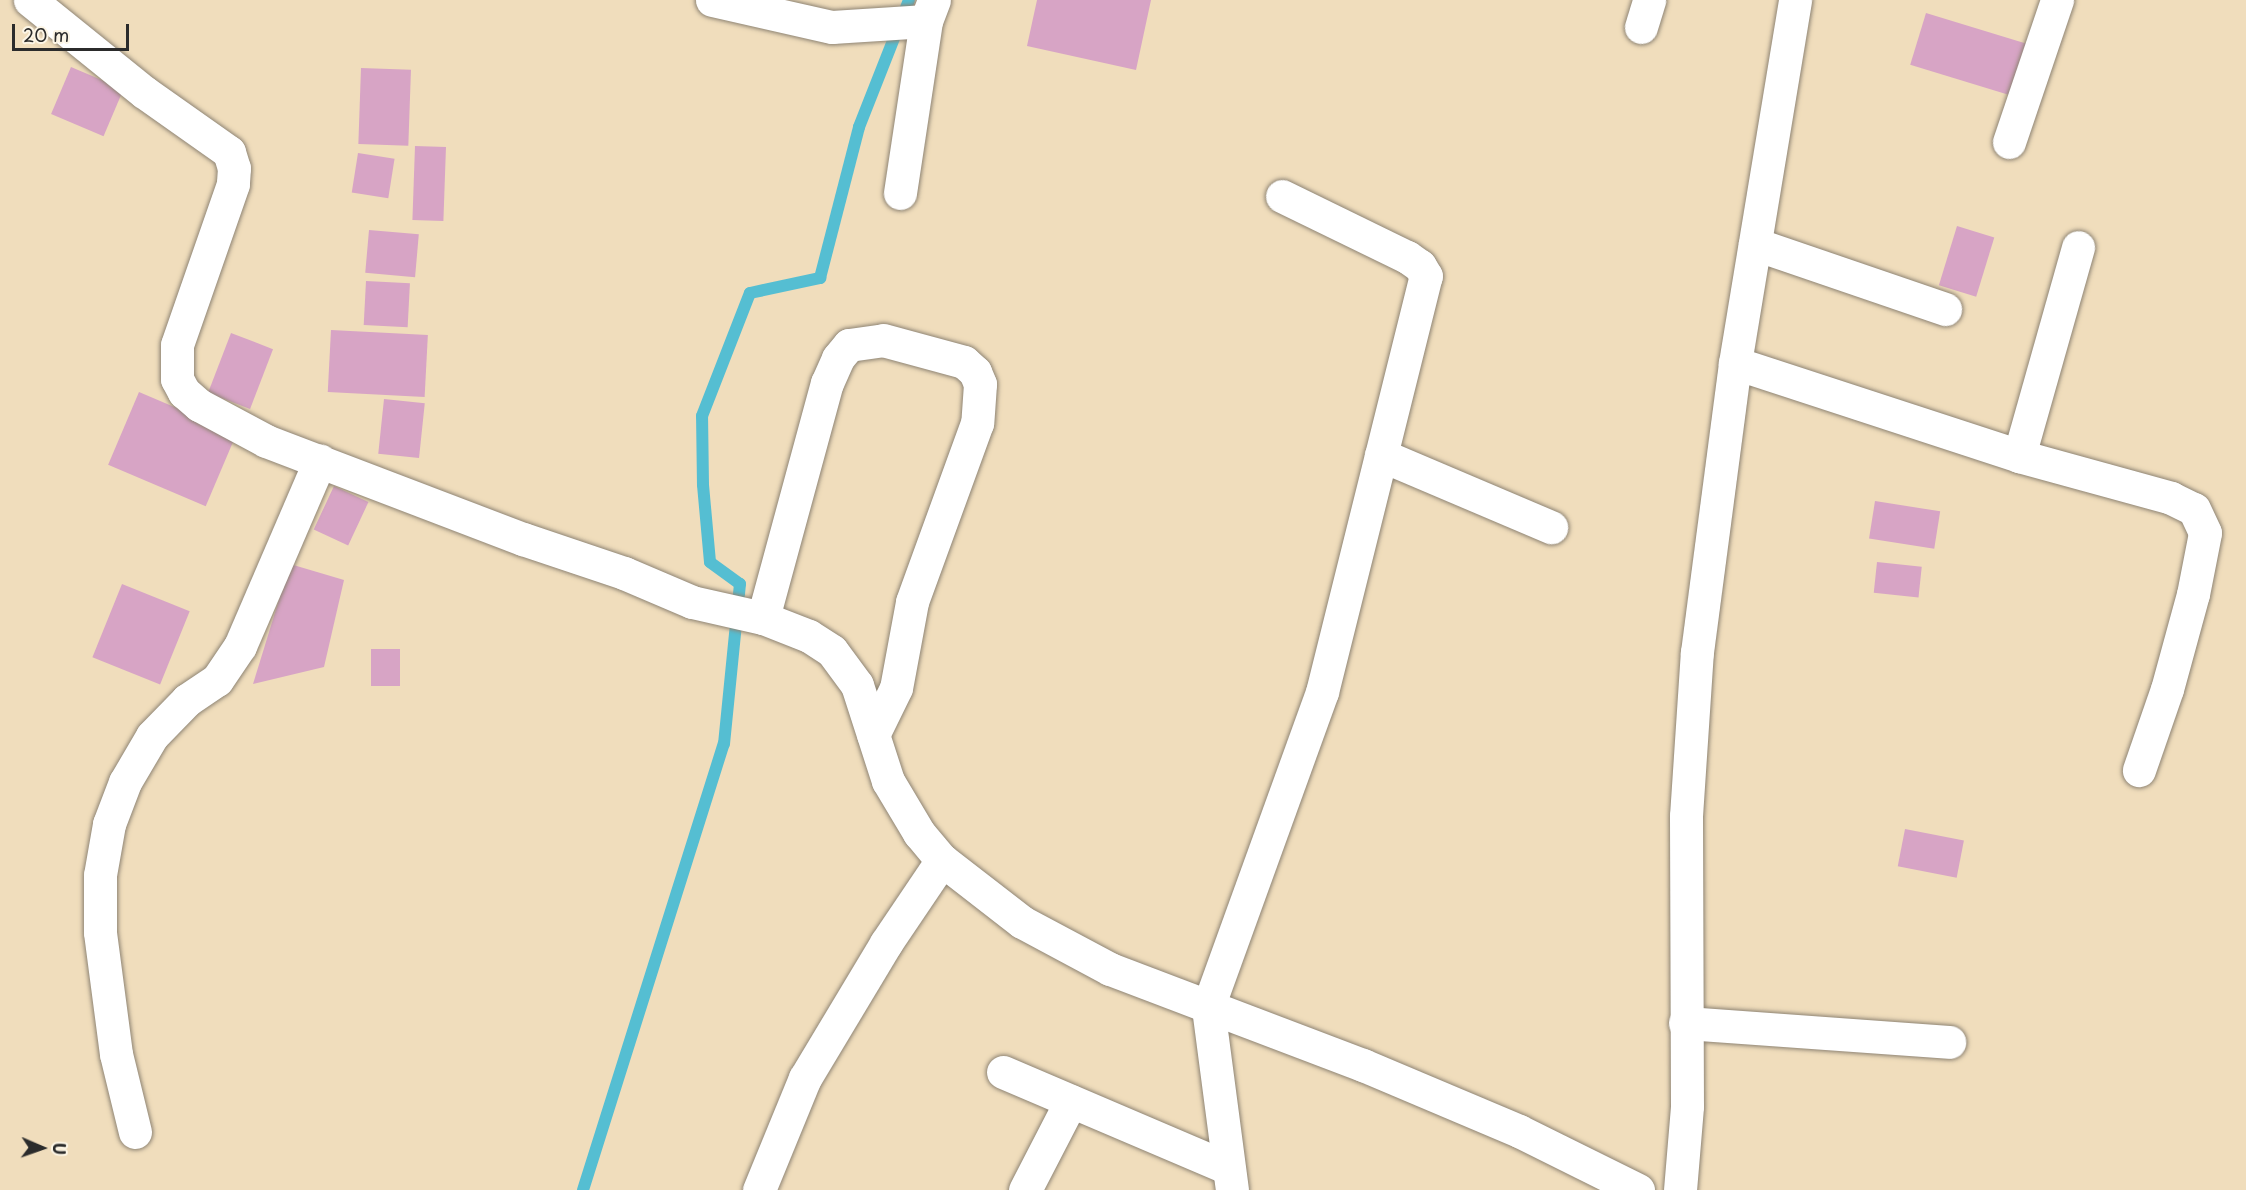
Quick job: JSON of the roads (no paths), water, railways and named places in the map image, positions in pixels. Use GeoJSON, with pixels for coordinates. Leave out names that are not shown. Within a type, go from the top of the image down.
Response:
{"type":"FeatureCollection","features":[{"type":"Feature","properties":{"kind":"street"},"geometry":{"type":"LineString","coordinates":[[30,0],[144,92],[229,152],[234,168],[233,184],[177,345],[177,379],[184,392],[200,405],[266,441],[692,602],[757,617],[808,636],[840,659],[858,685],[873,735],[901,808],[942,860],[1022,922],[1057,943],[1156,989],[1437,1096],[1638,1190]]}},
{"type":"Feature","properties":{"kind":"street"},"geometry":{"type":"LineString","coordinates":[[711,0],[832,27],[930,11],[900,193]]}},
{"type":"Feature","properties":{"kind":"street"},"geometry":{"type":"LineString","coordinates":[[1680,1190],[1688,1106],[1685,1023],[1686,816],[1701,620],[1735,363],[1795,0]]}},
{"type":"Feature","properties":{"kind":"street"},"geometry":{"type":"LineString","coordinates":[[2009,142],[2057,0]]}},
{"type":"Feature","properties":{"kind":"street"},"geometry":{"type":"LineString","coordinates":[[1230,1179],[1208,1007],[1322,692],[1426,276],[1420,266],[1407,257],[1282,196]]}},
{"type":"Feature","properties":{"kind":"street"},"geometry":{"type":"LineString","coordinates":[[1755,244],[1946,309]]}},
{"type":"Feature","properties":{"kind":"street"},"geometry":{"type":"LineString","coordinates":[[2019,456],[2078,247]]}},
{"type":"Feature","properties":{"kind":"street"},"geometry":{"type":"LineString","coordinates":[[757,617],[824,394],[838,358],[849,345],[866,339],[912,346],[964,362],[975,372],[981,384],[977,423],[912,602],[896,688],[873,735]]}},
{"type":"Feature","properties":{"kind":"street"},"geometry":{"type":"LineString","coordinates":[[1735,363],[2019,456],[2171,498],[2194,508],[2205,533],[2170,678],[2139,770]]}},
{"type":"Feature","properties":{"kind":"street"},"geometry":{"type":"LineString","coordinates":[[1381,455],[1551,527]]}},
{"type":"Feature","properties":{"kind":"street"},"geometry":{"type":"LineString","coordinates":[[135,1132],[116,1054],[100,932],[100,875],[109,824],[124,782],[152,736],[187,699],[216,680],[240,646],[320,460]]}},
{"type":"Feature","properties":{"kind":"street"},"geometry":{"type":"LineString","coordinates":[[759,1190],[805,1078],[886,943],[942,860]]}},
{"type":"Feature","properties":{"kind":"street"},"geometry":{"type":"LineString","coordinates":[[1685,1023],[1949,1042]]}},
{"type":"Feature","properties":{"kind":"street"},"geometry":{"type":"LineString","coordinates":[[1003,1072],[1071,1101],[1230,1179]]}},
{"type":"Feature","properties":{"kind":"street"},"geometry":{"type":"LineString","coordinates":[[1025,1190],[1071,1101]]}},
{"type":"Feature","properties":{"kind":"waterway"},"geometry":{"type":"LineString","coordinates":[[583,1190],[724,744],[740,584],[710,562],[703,485],[702,416],[750,293],[820,278],[859,127],[909,0]]}}]}
